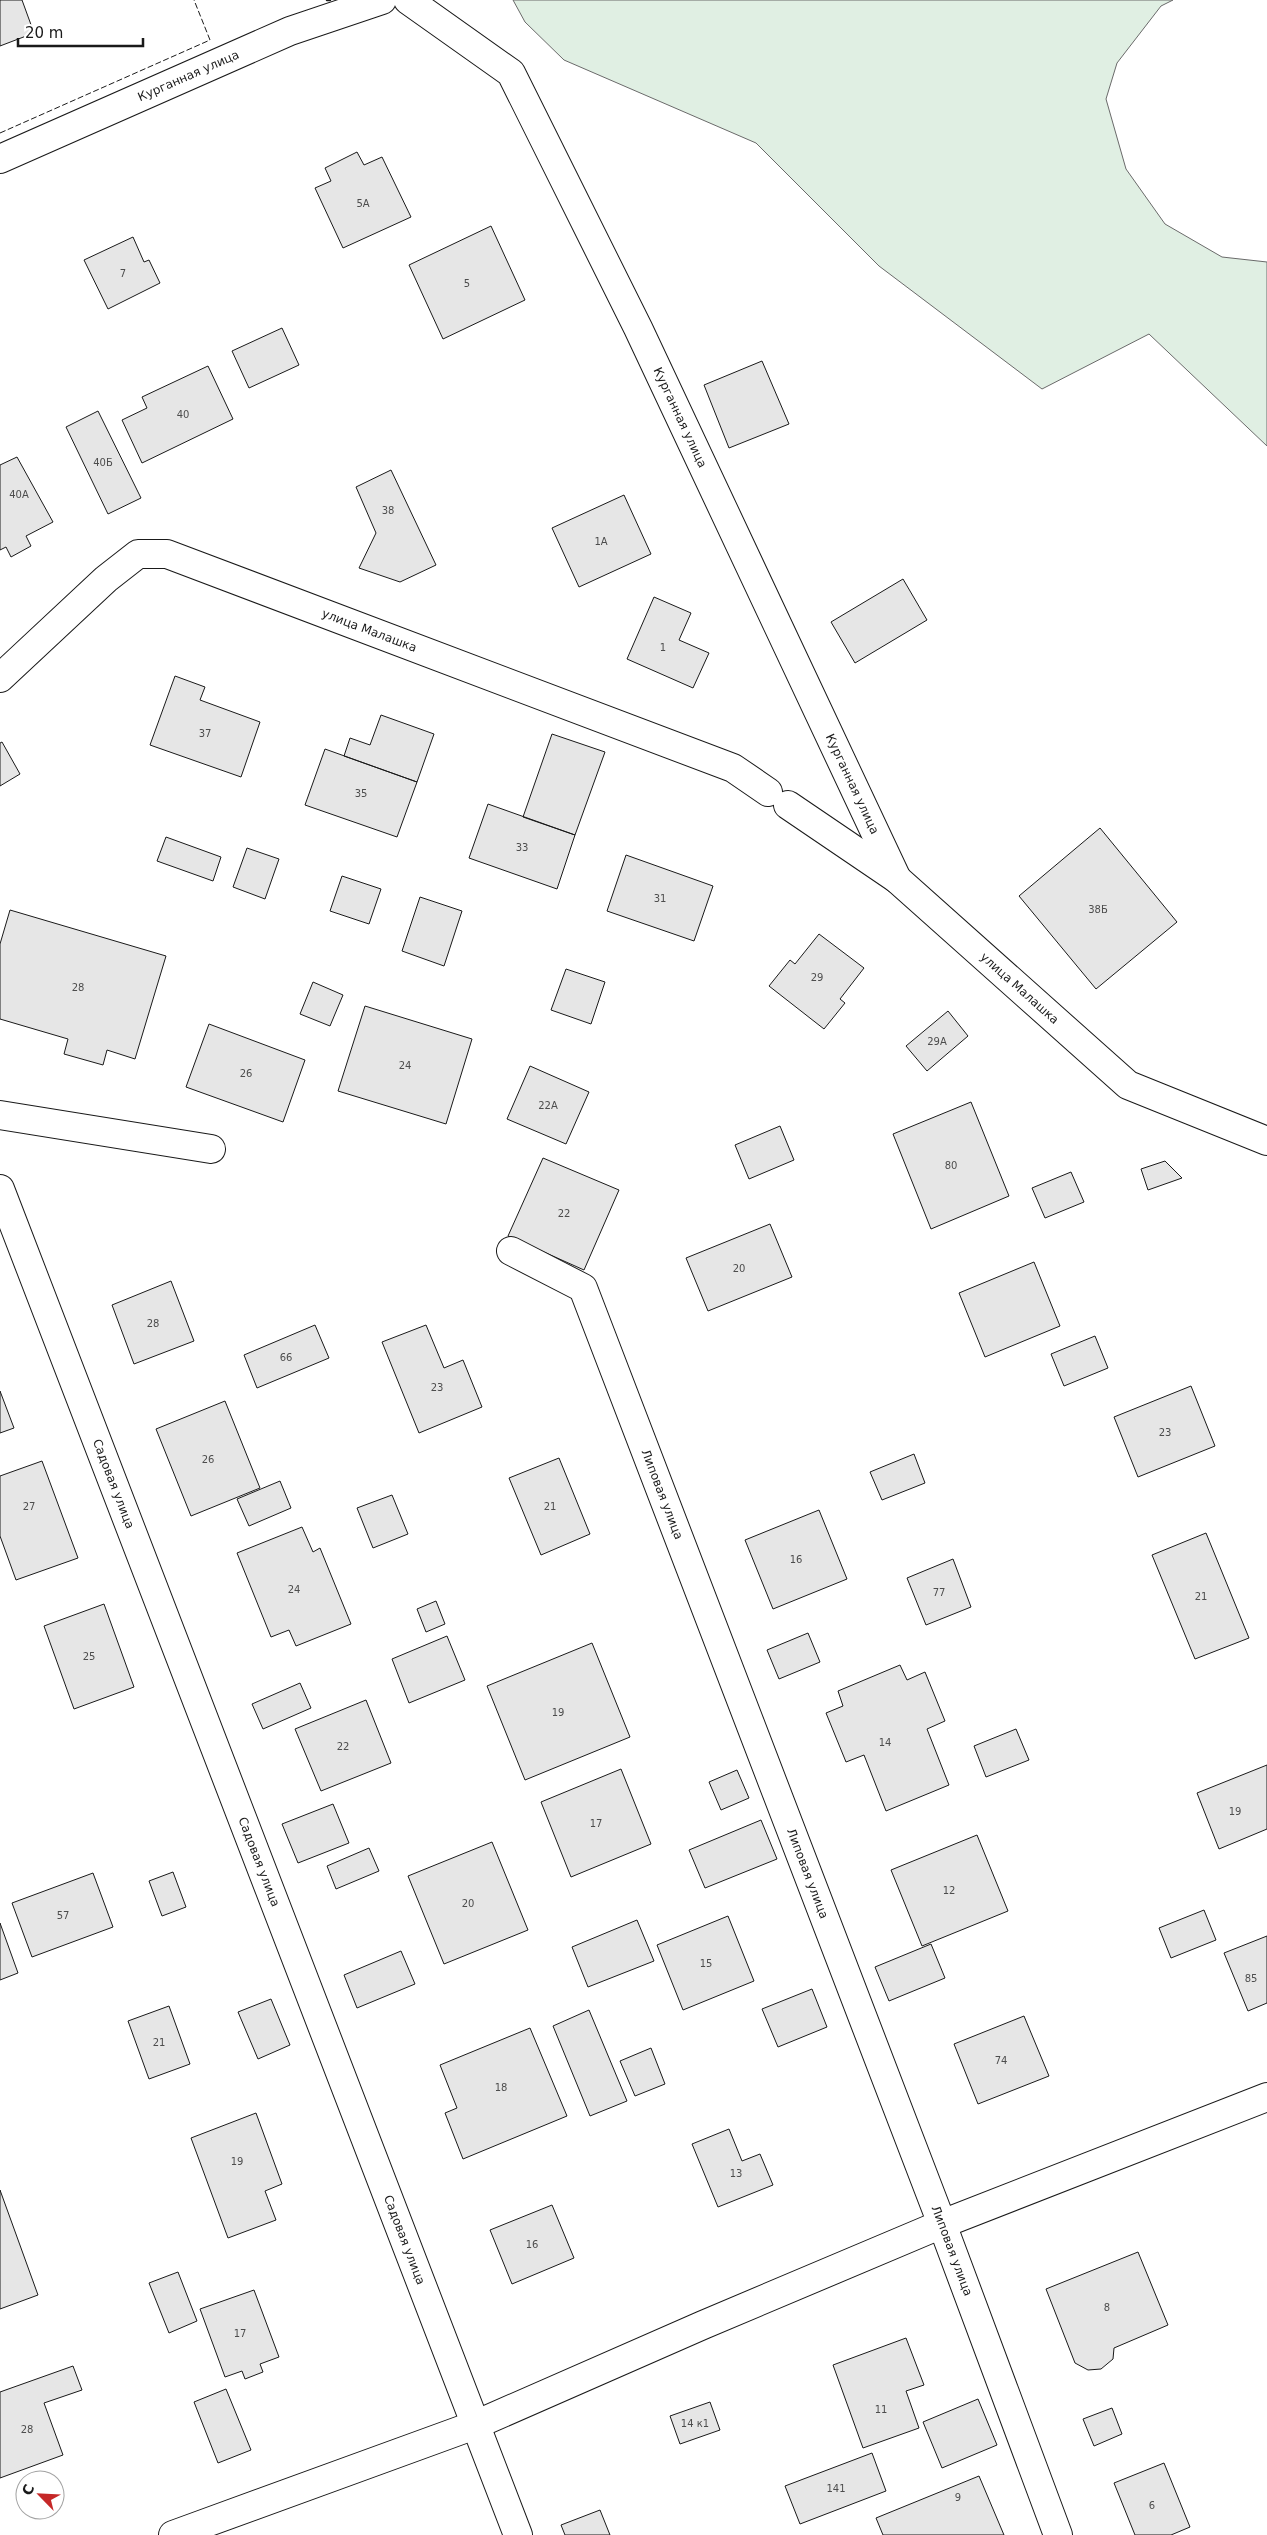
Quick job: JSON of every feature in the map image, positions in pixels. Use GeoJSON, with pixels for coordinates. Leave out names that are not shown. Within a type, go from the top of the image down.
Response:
{"type":"FeatureCollection","features":[{"type":"Feature","properties":{"kind":"street","name":"Курганная улица"},"geometry":{"type":"LineString","coordinates":[[0,159],[290,31],[382,0]]}},
{"type":"Feature","properties":{"kind":"street","name":"Курганная улица"},"geometry":{"type":"LineString","coordinates":[[408,0],[510,73],[638,328],[897,879]]}},
{"type":"Feature","properties":{"kind":"street","name":"улица Малашка"},"geometry":{"type":"LineString","coordinates":[[0,678],[106,579],[138,554],[167,554],[733,768],[897,879],[1128,1085],[1267,1141]]}},
{"type":"Feature","properties":{"kind":"street"},"geometry":{"type":"LineString","coordinates":[[0,1115],[211,1149]]}},
{"type":"Feature","properties":{"kind":"street","name":"Садовая улица"},"geometry":{"type":"LineString","coordinates":[[0,1189],[518,2535]]}},
{"type":"Feature","properties":{"kind":"street","name":"Липовая улица"},"geometry":{"type":"LineString","coordinates":[[511,1251],[583,1288],[942,2224],[1058,2535]]}},
{"type":"Feature","properties":{"kind":"street"},"geometry":{"type":"LineString","coordinates":[[173,2535],[475,2425],[703,2325],[942,2224],[1267,2097]]}},
{"type":"Feature","properties":{"kind":"green space"},"geometry":{"type":"Polygon","coordinates":[[[513,0],[1173,0],[1161,6],[1117,63],[1106,99],[1126,169],[1165,224],[1222,257],[1267,262],[1267,446],[1149,334],[1042,389],[879,266],[756,143],[564,60],[525,22],[513,0]]]}},
{"type":"Feature","properties":{"kind":"building"},"geometry":{"type":"Polygon","coordinates":[[[0,0],[22,0],[34,33],[0,46],[0,0]]]}},
{"type":"Feature","properties":{"kind":"building"},"geometry":{"type":"Polygon","coordinates":[[[357,152],[364,165],[382,157],[411,217],[343,248],[315,188],[331,181],[325,168],[357,152]]]}},
{"type":"Feature","properties":{"kind":"building"},"geometry":{"type":"Polygon","coordinates":[[[491,226],[525,300],[443,339],[409,265],[491,226]]]}},
{"type":"Feature","properties":{"kind":"building"},"geometry":{"type":"Polygon","coordinates":[[[133,237],[144,262],[149,260],[160,283],[108,309],[84,260],[133,237]]]}},
{"type":"Feature","properties":{"kind":"building"},"geometry":{"type":"Polygon","coordinates":[[[282,328],[299,365],[249,388],[232,351],[282,328]]]}},
{"type":"Feature","properties":{"kind":"building"},"geometry":{"type":"Polygon","coordinates":[[[762,361],[789,424],[729,448],[704,385],[762,361]]]}},
{"type":"Feature","properties":{"kind":"building"},"geometry":{"type":"Polygon","coordinates":[[[208,366],[233,419],[142,463],[122,420],[147,408],[142,397],[208,366]]]}},
{"type":"Feature","properties":{"kind":"building"},"geometry":{"type":"Polygon","coordinates":[[[98,411],[141,498],[108,514],[66,427],[98,411]]]}},
{"type":"Feature","properties":{"kind":"building"},"geometry":{"type":"Polygon","coordinates":[[[17,457],[53,522],[26,536],[31,546],[11,557],[6,547],[0,550],[0,465],[17,457]]]}},
{"type":"Feature","properties":{"kind":"building"},"geometry":{"type":"Polygon","coordinates":[[[391,470],[436,565],[400,582],[359,568],[376,533],[356,487],[391,470]]]}},
{"type":"Feature","properties":{"kind":"building"},"geometry":{"type":"Polygon","coordinates":[[[624,495],[651,554],[579,587],[552,528],[624,495]]]}},
{"type":"Feature","properties":{"kind":"building"},"geometry":{"type":"Polygon","coordinates":[[[903,579],[927,620],[855,663],[831,622],[903,579]]]}},
{"type":"Feature","properties":{"kind":"building"},"geometry":{"type":"Polygon","coordinates":[[[654,597],[691,613],[679,640],[709,653],[693,688],[627,659],[654,597]]]}},
{"type":"Feature","properties":{"kind":"building"},"geometry":{"type":"Polygon","coordinates":[[[175,676],[205,687],[200,700],[260,722],[241,777],[150,745],[175,676]]]}},
{"type":"Feature","properties":{"kind":"building"},"geometry":{"type":"Polygon","coordinates":[[[381,715],[434,734],[417,782],[344,756],[350,738],[370,745],[381,715]]]}},
{"type":"Feature","properties":{"kind":"building"},"geometry":{"type":"Polygon","coordinates":[[[552,734],[605,752],[575,835],[523,817],[552,734]]]}},
{"type":"Feature","properties":{"kind":"building"},"geometry":{"type":"Polygon","coordinates":[[[2,742],[20,774],[0,786],[0,743],[2,742]]]}},
{"type":"Feature","properties":{"kind":"building"},"geometry":{"type":"Polygon","coordinates":[[[325,749],[417,782],[397,837],[305,805],[325,749]]]}},
{"type":"Feature","properties":{"kind":"building"},"geometry":{"type":"Polygon","coordinates":[[[488,804],[575,835],[557,889],[469,858],[488,804]]]}},
{"type":"Feature","properties":{"kind":"building"},"geometry":{"type":"Polygon","coordinates":[[[1100,828],[1177,922],[1096,989],[1019,896],[1100,828]]]}},
{"type":"Feature","properties":{"kind":"building"},"geometry":{"type":"Polygon","coordinates":[[[166,837],[221,857],[213,881],[157,861],[166,837]]]}},
{"type":"Feature","properties":{"kind":"building"},"geometry":{"type":"Polygon","coordinates":[[[247,848],[279,859],[265,899],[233,887],[247,848]]]}},
{"type":"Feature","properties":{"kind":"building"},"geometry":{"type":"Polygon","coordinates":[[[626,855],[713,886],[694,941],[607,911],[626,855]]]}},
{"type":"Feature","properties":{"kind":"building"},"geometry":{"type":"Polygon","coordinates":[[[342,876],[381,889],[369,924],[330,911],[342,876]]]}},
{"type":"Feature","properties":{"kind":"building"},"geometry":{"type":"Polygon","coordinates":[[[420,897],[462,911],[444,966],[402,951],[420,897]]]}},
{"type":"Feature","properties":{"kind":"building"},"geometry":{"type":"Polygon","coordinates":[[[10,910],[166,956],[135,1059],[107,1050],[103,1065],[64,1054],[68,1039],[0,1019],[0,944],[10,910]]]}},
{"type":"Feature","properties":{"kind":"building"},"geometry":{"type":"Polygon","coordinates":[[[819,934],[864,968],[840,999],[845,1003],[824,1029],[769,986],[790,960],[795,964],[819,934]]]}},
{"type":"Feature","properties":{"kind":"building"},"geometry":{"type":"Polygon","coordinates":[[[566,969],[605,982],[591,1024],[551,1010],[566,969]]]}},
{"type":"Feature","properties":{"kind":"building"},"geometry":{"type":"Polygon","coordinates":[[[313,982],[343,995],[330,1026],[300,1014],[313,982]]]}},
{"type":"Feature","properties":{"kind":"building"},"geometry":{"type":"Polygon","coordinates":[[[365,1006],[472,1039],[446,1124],[338,1091],[365,1006]]]}},
{"type":"Feature","properties":{"kind":"building"},"geometry":{"type":"Polygon","coordinates":[[[948,1011],[968,1036],[927,1071],[906,1046],[948,1011]]]}},
{"type":"Feature","properties":{"kind":"building"},"geometry":{"type":"Polygon","coordinates":[[[209,1024],[305,1060],[283,1122],[186,1087],[209,1024]]]}},
{"type":"Feature","properties":{"kind":"building"},"geometry":{"type":"Polygon","coordinates":[[[530,1066],[589,1092],[566,1144],[507,1119],[530,1066]]]}},
{"type":"Feature","properties":{"kind":"building"},"geometry":{"type":"Polygon","coordinates":[[[971,1102],[1009,1196],[931,1229],[893,1134],[971,1102]]]}},
{"type":"Feature","properties":{"kind":"building"},"geometry":{"type":"Polygon","coordinates":[[[780,1126],[794,1160],[749,1179],[735,1145],[780,1126]]]}},
{"type":"Feature","properties":{"kind":"building"},"geometry":{"type":"Polygon","coordinates":[[[543,1158],[619,1190],[584,1270],[508,1236],[543,1158]]]}},
{"type":"Feature","properties":{"kind":"building"},"geometry":{"type":"Polygon","coordinates":[[[1165,1161],[1182,1178],[1148,1190],[1141,1169],[1165,1161]]]}},
{"type":"Feature","properties":{"kind":"building"},"geometry":{"type":"Polygon","coordinates":[[[1071,1172],[1084,1202],[1045,1218],[1032,1188],[1071,1172]]]}},
{"type":"Feature","properties":{"kind":"building"},"geometry":{"type":"Polygon","coordinates":[[[770,1224],[792,1277],[708,1311],[686,1258],[770,1224]]]}},
{"type":"Feature","properties":{"kind":"building"},"geometry":{"type":"Polygon","coordinates":[[[1034,1262],[1060,1326],[985,1357],[959,1293],[1034,1262]]]}},
{"type":"Feature","properties":{"kind":"building"},"geometry":{"type":"Polygon","coordinates":[[[171,1281],[194,1341],[134,1364],[112,1305],[171,1281]]]}},
{"type":"Feature","properties":{"kind":"building"},"geometry":{"type":"Polygon","coordinates":[[[315,1325],[329,1358],[257,1388],[244,1355],[315,1325]]]}},
{"type":"Feature","properties":{"kind":"building"},"geometry":{"type":"Polygon","coordinates":[[[426,1325],[444,1368],[463,1360],[482,1407],[419,1433],[382,1342],[426,1325]]]}},
{"type":"Feature","properties":{"kind":"building"},"geometry":{"type":"Polygon","coordinates":[[[1095,1336],[1108,1368],[1064,1386],[1051,1354],[1095,1336]]]}},
{"type":"Feature","properties":{"kind":"building"},"geometry":{"type":"Polygon","coordinates":[[[1191,1386],[1215,1446],[1138,1477],[1114,1417],[1191,1386]]]}},
{"type":"Feature","properties":{"kind":"building"},"geometry":{"type":"Polygon","coordinates":[[[0,1391],[14,1428],[0,1433],[0,1391]]]}},
{"type":"Feature","properties":{"kind":"building"},"geometry":{"type":"Polygon","coordinates":[[[225,1401],[260,1488],[191,1516],[156,1429],[225,1401]]]}},
{"type":"Feature","properties":{"kind":"building"},"geometry":{"type":"Polygon","coordinates":[[[914,1454],[925,1483],[882,1500],[870,1472],[914,1454]]]}},
{"type":"Feature","properties":{"kind":"building"},"geometry":{"type":"Polygon","coordinates":[[[559,1458],[590,1534],[541,1555],[509,1478],[559,1458]]]}},
{"type":"Feature","properties":{"kind":"building"},"geometry":{"type":"Polygon","coordinates":[[[42,1461],[78,1558],[16,1580],[0,1536],[0,1476],[42,1461]]]}},
{"type":"Feature","properties":{"kind":"building"},"geometry":{"type":"Polygon","coordinates":[[[280,1481],[291,1508],[249,1526],[237,1499],[280,1481]]]}},
{"type":"Feature","properties":{"kind":"building"},"geometry":{"type":"Polygon","coordinates":[[[392,1495],[408,1534],[373,1548],[357,1508],[392,1495]]]}},
{"type":"Feature","properties":{"kind":"building"},"geometry":{"type":"Polygon","coordinates":[[[819,1510],[847,1579],[773,1609],[745,1540],[819,1510]]]}},
{"type":"Feature","properties":{"kind":"building"},"geometry":{"type":"Polygon","coordinates":[[[302,1527],[313,1552],[320,1548],[351,1624],[296,1646],[289,1630],[271,1637],[237,1553],[302,1527]]]}},
{"type":"Feature","properties":{"kind":"building"},"geometry":{"type":"Polygon","coordinates":[[[1206,1533],[1249,1638],[1195,1659],[1152,1555],[1206,1533]]]}},
{"type":"Feature","properties":{"kind":"building"},"geometry":{"type":"Polygon","coordinates":[[[953,1559],[971,1607],[926,1625],[907,1578],[953,1559]]]}},
{"type":"Feature","properties":{"kind":"building"},"geometry":{"type":"Polygon","coordinates":[[[436,1601],[445,1624],[426,1632],[417,1609],[436,1601]]]}},
{"type":"Feature","properties":{"kind":"building"},"geometry":{"type":"Polygon","coordinates":[[[104,1604],[134,1687],[74,1709],[44,1626],[104,1604]]]}},
{"type":"Feature","properties":{"kind":"building"},"geometry":{"type":"Polygon","coordinates":[[[808,1633],[820,1662],[779,1679],[767,1650],[808,1633]]]}},
{"type":"Feature","properties":{"kind":"building"},"geometry":{"type":"Polygon","coordinates":[[[447,1636],[465,1680],[409,1703],[392,1659],[447,1636]]]}},
{"type":"Feature","properties":{"kind":"building"},"geometry":{"type":"Polygon","coordinates":[[[592,1643],[630,1737],[525,1780],[487,1686],[592,1643]]]}},
{"type":"Feature","properties":{"kind":"building"},"geometry":{"type":"Polygon","coordinates":[[[900,1665],[907,1680],[925,1672],[945,1721],[927,1729],[949,1785],[886,1811],[864,1755],[846,1762],[826,1713],[843,1706],[838,1691],[900,1665]]]}},
{"type":"Feature","properties":{"kind":"building"},"geometry":{"type":"Polygon","coordinates":[[[300,1683],[311,1708],[263,1729],[252,1704],[300,1683]]]}},
{"type":"Feature","properties":{"kind":"building"},"geometry":{"type":"Polygon","coordinates":[[[366,1700],[391,1763],[321,1791],[295,1729],[366,1700]]]}},
{"type":"Feature","properties":{"kind":"building"},"geometry":{"type":"Polygon","coordinates":[[[1016,1729],[1029,1760],[986,1777],[974,1746],[1016,1729]]]}},
{"type":"Feature","properties":{"kind":"building"},"geometry":{"type":"Polygon","coordinates":[[[1267,1765],[1267,1829],[1219,1849],[1197,1793],[1267,1765]]]}},
{"type":"Feature","properties":{"kind":"building"},"geometry":{"type":"Polygon","coordinates":[[[621,1769],[651,1844],[571,1877],[541,1802],[621,1769]]]}},
{"type":"Feature","properties":{"kind":"building"},"geometry":{"type":"Polygon","coordinates":[[[737,1770],[749,1798],[721,1810],[709,1782],[737,1770]]]}},
{"type":"Feature","properties":{"kind":"building"},"geometry":{"type":"Polygon","coordinates":[[[333,1804],[349,1843],[298,1863],[282,1824],[333,1804]]]}},
{"type":"Feature","properties":{"kind":"building"},"geometry":{"type":"Polygon","coordinates":[[[761,1820],[777,1859],[705,1888],[689,1850],[761,1820]]]}},
{"type":"Feature","properties":{"kind":"building"},"geometry":{"type":"Polygon","coordinates":[[[977,1835],[1008,1911],[922,1946],[891,1870],[977,1835]]]}},
{"type":"Feature","properties":{"kind":"building"},"geometry":{"type":"Polygon","coordinates":[[[492,1842],[528,1930],[444,1964],[408,1876],[492,1842]]]}},
{"type":"Feature","properties":{"kind":"building"},"geometry":{"type":"Polygon","coordinates":[[[369,1848],[379,1871],[336,1889],[327,1866],[369,1848]]]}},
{"type":"Feature","properties":{"kind":"building"},"geometry":{"type":"Polygon","coordinates":[[[173,1872],[186,1907],[162,1916],[149,1881],[173,1872]]]}},
{"type":"Feature","properties":{"kind":"building"},"geometry":{"type":"Polygon","coordinates":[[[93,1873],[113,1927],[32,1957],[12,1903],[93,1873]]]}},
{"type":"Feature","properties":{"kind":"building"},"geometry":{"type":"Polygon","coordinates":[[[1204,1910],[1216,1940],[1171,1958],[1159,1928],[1204,1910]]]}},
{"type":"Feature","properties":{"kind":"building"},"geometry":{"type":"Polygon","coordinates":[[[728,1916],[754,1981],[683,2010],[657,1945],[728,1916]]]}},
{"type":"Feature","properties":{"kind":"building"},"geometry":{"type":"Polygon","coordinates":[[[637,1920],[654,1961],[588,1987],[572,1947],[637,1920]]]}},
{"type":"Feature","properties":{"kind":"building"},"geometry":{"type":"Polygon","coordinates":[[[0,1923],[18,1973],[0,1980],[0,1923]]]}},
{"type":"Feature","properties":{"kind":"building"},"geometry":{"type":"Polygon","coordinates":[[[1267,1936],[1267,2003],[1248,2011],[1224,1953],[1267,1936]]]}},
{"type":"Feature","properties":{"kind":"building"},"geometry":{"type":"Polygon","coordinates":[[[931,1944],[945,1978],[889,2001],[875,1967],[931,1944]]]}},
{"type":"Feature","properties":{"kind":"building"},"geometry":{"type":"Polygon","coordinates":[[[401,1951],[415,1984],[357,2008],[344,1975],[401,1951]]]}},
{"type":"Feature","properties":{"kind":"building"},"geometry":{"type":"Polygon","coordinates":[[[812,1989],[827,2027],[778,2047],[762,2009],[812,1989]]]}},
{"type":"Feature","properties":{"kind":"building"},"geometry":{"type":"Polygon","coordinates":[[[271,1999],[290,2045],[258,2059],[238,2012],[271,1999]]]}},
{"type":"Feature","properties":{"kind":"building"},"geometry":{"type":"Polygon","coordinates":[[[169,2006],[190,2064],[149,2079],[128,2021],[169,2006]]]}},
{"type":"Feature","properties":{"kind":"building"},"geometry":{"type":"Polygon","coordinates":[[[589,2010],[627,2101],[590,2116],[553,2026],[589,2010]]]}},
{"type":"Feature","properties":{"kind":"building"},"geometry":{"type":"Polygon","coordinates":[[[1024,2016],[1049,2076],[978,2104],[954,2044],[1024,2016]]]}},
{"type":"Feature","properties":{"kind":"building"},"geometry":{"type":"Polygon","coordinates":[[[530,2028],[567,2116],[463,2159],[445,2113],[457,2108],[440,2065],[530,2028]]]}},
{"type":"Feature","properties":{"kind":"building"},"geometry":{"type":"Polygon","coordinates":[[[651,2048],[665,2084],[635,2096],[620,2061],[651,2048]]]}},
{"type":"Feature","properties":{"kind":"building"},"geometry":{"type":"Polygon","coordinates":[[[256,2113],[282,2184],[265,2191],[276,2220],[228,2238],[191,2138],[256,2113]]]}},
{"type":"Feature","properties":{"kind":"building"},"geometry":{"type":"Polygon","coordinates":[[[729,2129],[742,2161],[760,2154],[773,2185],[718,2207],[692,2144],[729,2129]]]}},
{"type":"Feature","properties":{"kind":"building"},"geometry":{"type":"Polygon","coordinates":[[[0,2190],[38,2295],[0,2309],[0,2190]]]}},
{"type":"Feature","properties":{"kind":"building"},"geometry":{"type":"Polygon","coordinates":[[[552,2205],[574,2258],[512,2284],[490,2230],[552,2205]]]}},
{"type":"Feature","properties":{"kind":"building"},"geometry":{"type":"Polygon","coordinates":[[[1138,2252],[1168,2325],[1114,2348],[1113,2359],[1101,2369],[1088,2370],[1075,2363],[1046,2289],[1138,2252]]]}},
{"type":"Feature","properties":{"kind":"building"},"geometry":{"type":"Polygon","coordinates":[[[178,2272],[197,2321],[169,2333],[149,2283],[178,2272]]]}},
{"type":"Feature","properties":{"kind":"building"},"geometry":{"type":"Polygon","coordinates":[[[254,2290],[279,2357],[260,2364],[263,2372],[245,2379],[242,2371],[225,2377],[200,2309],[254,2290]]]}},
{"type":"Feature","properties":{"kind":"building"},"geometry":{"type":"Polygon","coordinates":[[[906,2338],[924,2385],[906,2391],[919,2428],[863,2448],[833,2365],[906,2338]]]}},
{"type":"Feature","properties":{"kind":"building"},"geometry":{"type":"Polygon","coordinates":[[[73,2366],[82,2390],[44,2403],[63,2455],[22,2470],[15,2470],[15,2473],[0,2478],[0,2392],[73,2366]]]}},
{"type":"Feature","properties":{"kind":"building"},"geometry":{"type":"Polygon","coordinates":[[[226,2389],[251,2450],[218,2463],[194,2402],[226,2389]]]}},
{"type":"Feature","properties":{"kind":"building"},"geometry":{"type":"Polygon","coordinates":[[[978,2399],[997,2445],[942,2468],[923,2422],[978,2399]]]}},
{"type":"Feature","properties":{"kind":"building"},"geometry":{"type":"Polygon","coordinates":[[[710,2402],[720,2430],[680,2444],[670,2416],[710,2402]]]}},
{"type":"Feature","properties":{"kind":"building"},"geometry":{"type":"Polygon","coordinates":[[[1112,2408],[1122,2434],[1094,2446],[1083,2419],[1112,2408]]]}},
{"type":"Feature","properties":{"kind":"building"},"geometry":{"type":"Polygon","coordinates":[[[872,2453],[886,2491],[800,2524],[785,2486],[872,2453]]]}},
{"type":"Feature","properties":{"kind":"building"},"geometry":{"type":"Polygon","coordinates":[[[1164,2463],[1190,2527],[1171,2535],[1135,2535],[1114,2483],[1164,2463]]]}},
{"type":"Feature","properties":{"kind":"building"},"geometry":{"type":"Polygon","coordinates":[[[979,2476],[1004,2535],[883,2535],[876,2518],[979,2476]]]}},
{"type":"Feature","properties":{"kind":"building"},"geometry":{"type":"Polygon","coordinates":[[[600,2510],[610,2535],[565,2535],[561,2525],[600,2510]]]}},
{"type":"Feature","properties":{"kind":"fence"},"geometry":{"type":"LineString","coordinates":[[0,133],[210,40],[194,0]]}}]}
